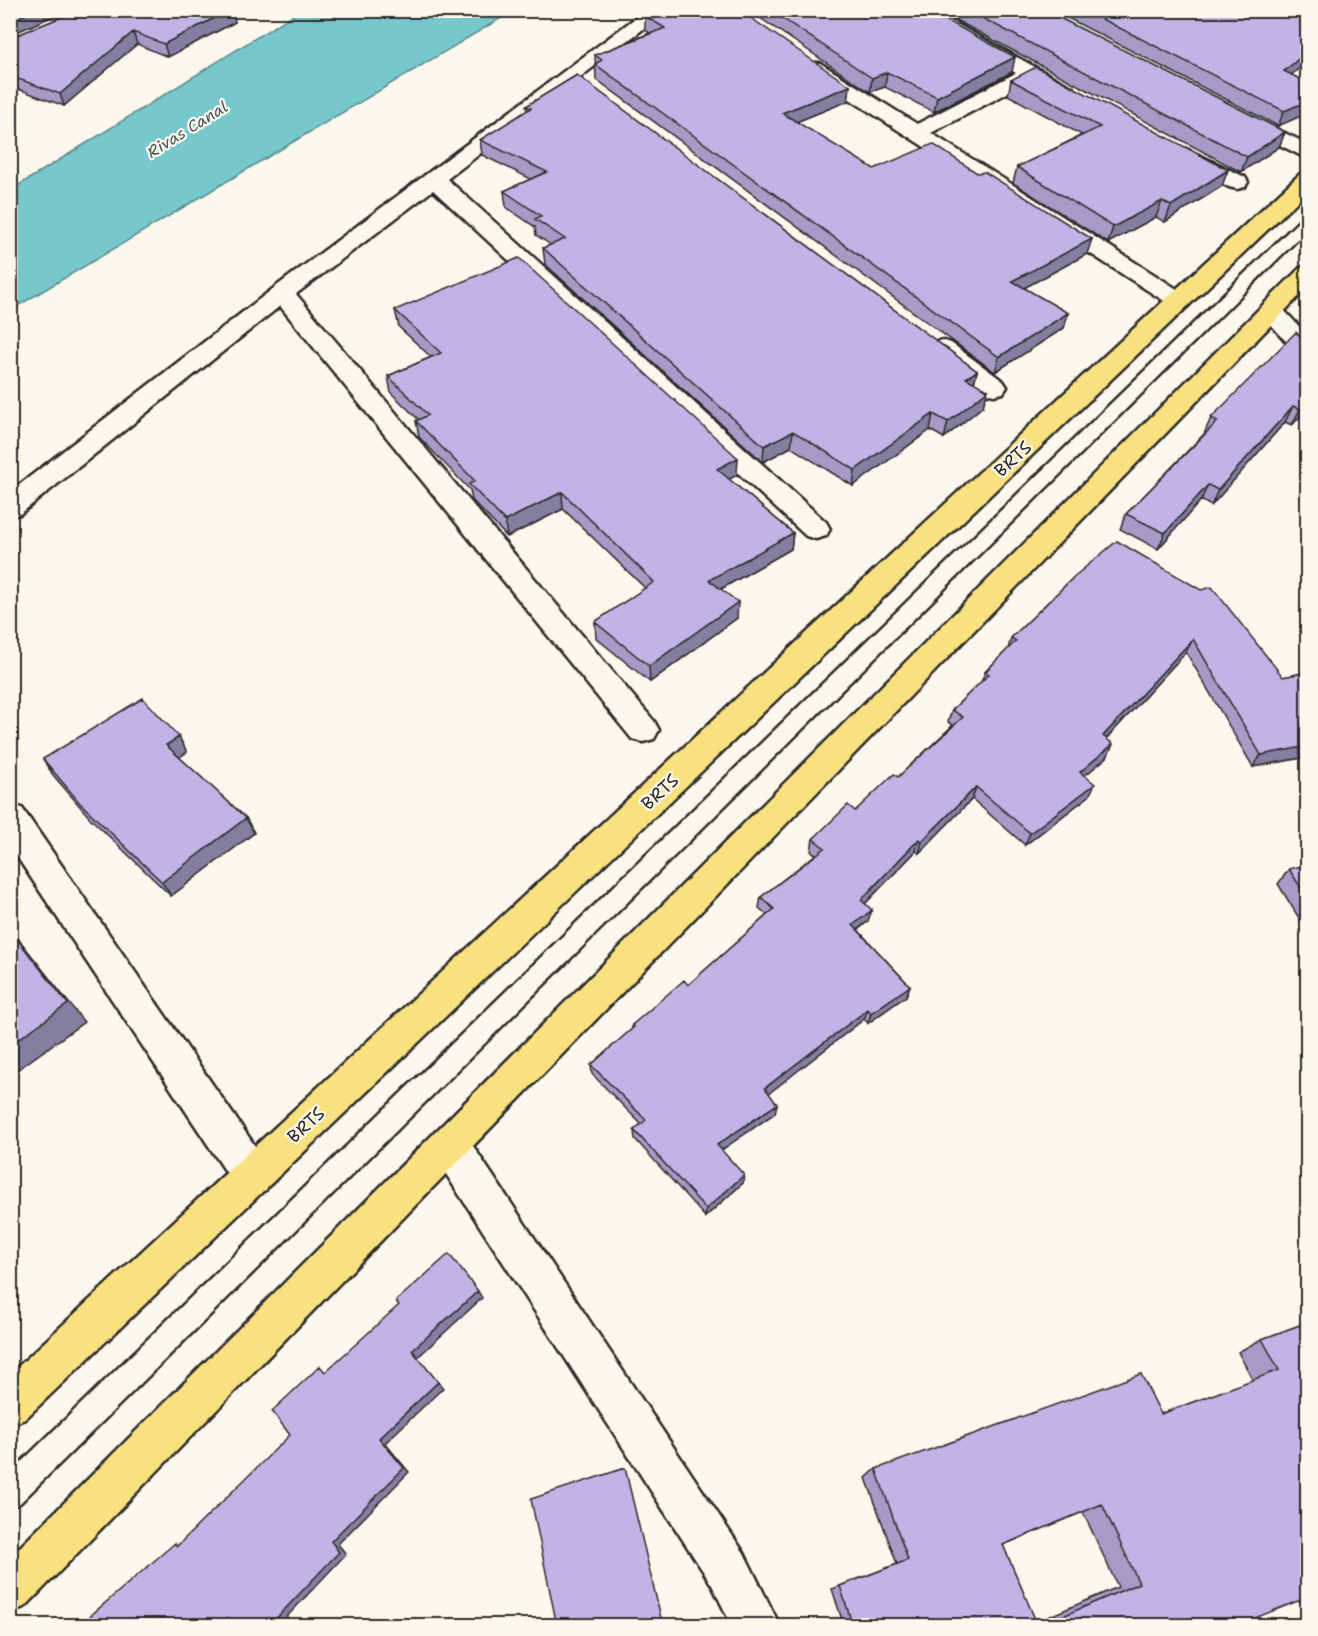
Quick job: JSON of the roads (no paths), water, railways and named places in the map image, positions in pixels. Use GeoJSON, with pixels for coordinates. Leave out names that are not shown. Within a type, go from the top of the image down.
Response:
{"type":"FeatureCollection","features":[{"type":"Feature","properties":{"kind":"main road","name":"BRTS"},"geometry":{"type":"LineString","coordinates":[[10,1404],[1308,179]]}},
{"type":"Feature","properties":{"kind":"main road"},"geometry":{"type":"LineString","coordinates":[[10,1590],[1308,273]]}},
{"type":"Feature","properties":{"kind":"street"},"geometry":{"type":"LineString","coordinates":[[10,507],[282,293],[659,10]]}},
{"type":"Feature","properties":{"kind":"street"},"geometry":{"type":"LineString","coordinates":[[916,10],[1079,99]]}},
{"type":"Feature","properties":{"kind":"street"},"geometry":{"type":"LineString","coordinates":[[793,54],[1180,301]]}},
{"type":"Feature","properties":{"kind":"street"},"geometry":{"type":"LineString","coordinates":[[917,132],[1030,73]]}},
{"type":"Feature","properties":{"kind":"street"},"geometry":{"type":"LineString","coordinates":[[574,75],[593,89]]}},
{"type":"Feature","properties":{"kind":"street"},"geometry":{"type":"LineString","coordinates":[[1222,109],[1308,153]]}},
{"type":"Feature","properties":{"kind":"street"},"geometry":{"type":"LineString","coordinates":[[1174,149],[1237,182]]}},
{"type":"Feature","properties":{"kind":"street"},"geometry":{"type":"LineString","coordinates":[[435,180],[816,529]]}},
{"type":"Feature","properties":{"kind":"street"},"geometry":{"type":"LineString","coordinates":[[282,293],[643,730]]}},
{"type":"Feature","properties":{"kind":"street"},"geometry":{"type":"LineString","coordinates":[[1271,311],[1308,351]]}},
{"type":"Feature","properties":{"kind":"street"},"geometry":{"type":"LineString","coordinates":[[927,337],[994,387]]}},
{"type":"Feature","properties":{"kind":"street"},"geometry":{"type":"LineString","coordinates":[[10,818],[252,1176]]}},
{"type":"Feature","properties":{"kind":"street"},"geometry":{"type":"LineString","coordinates":[[449,1144],[728,1569],[757,1626]]}},
{"type":"Feature","properties":{"kind":"lane"},"geometry":{"type":"LineString","coordinates":[[10,1492],[1308,220]]}},
{"type":"Feature","properties":{"kind":"water","name":"Rivas Canal"},"geometry":{"type":"Polygon","coordinates":[[[299,11],[513,11],[11,310],[11,190],[299,11]]]}}]}
